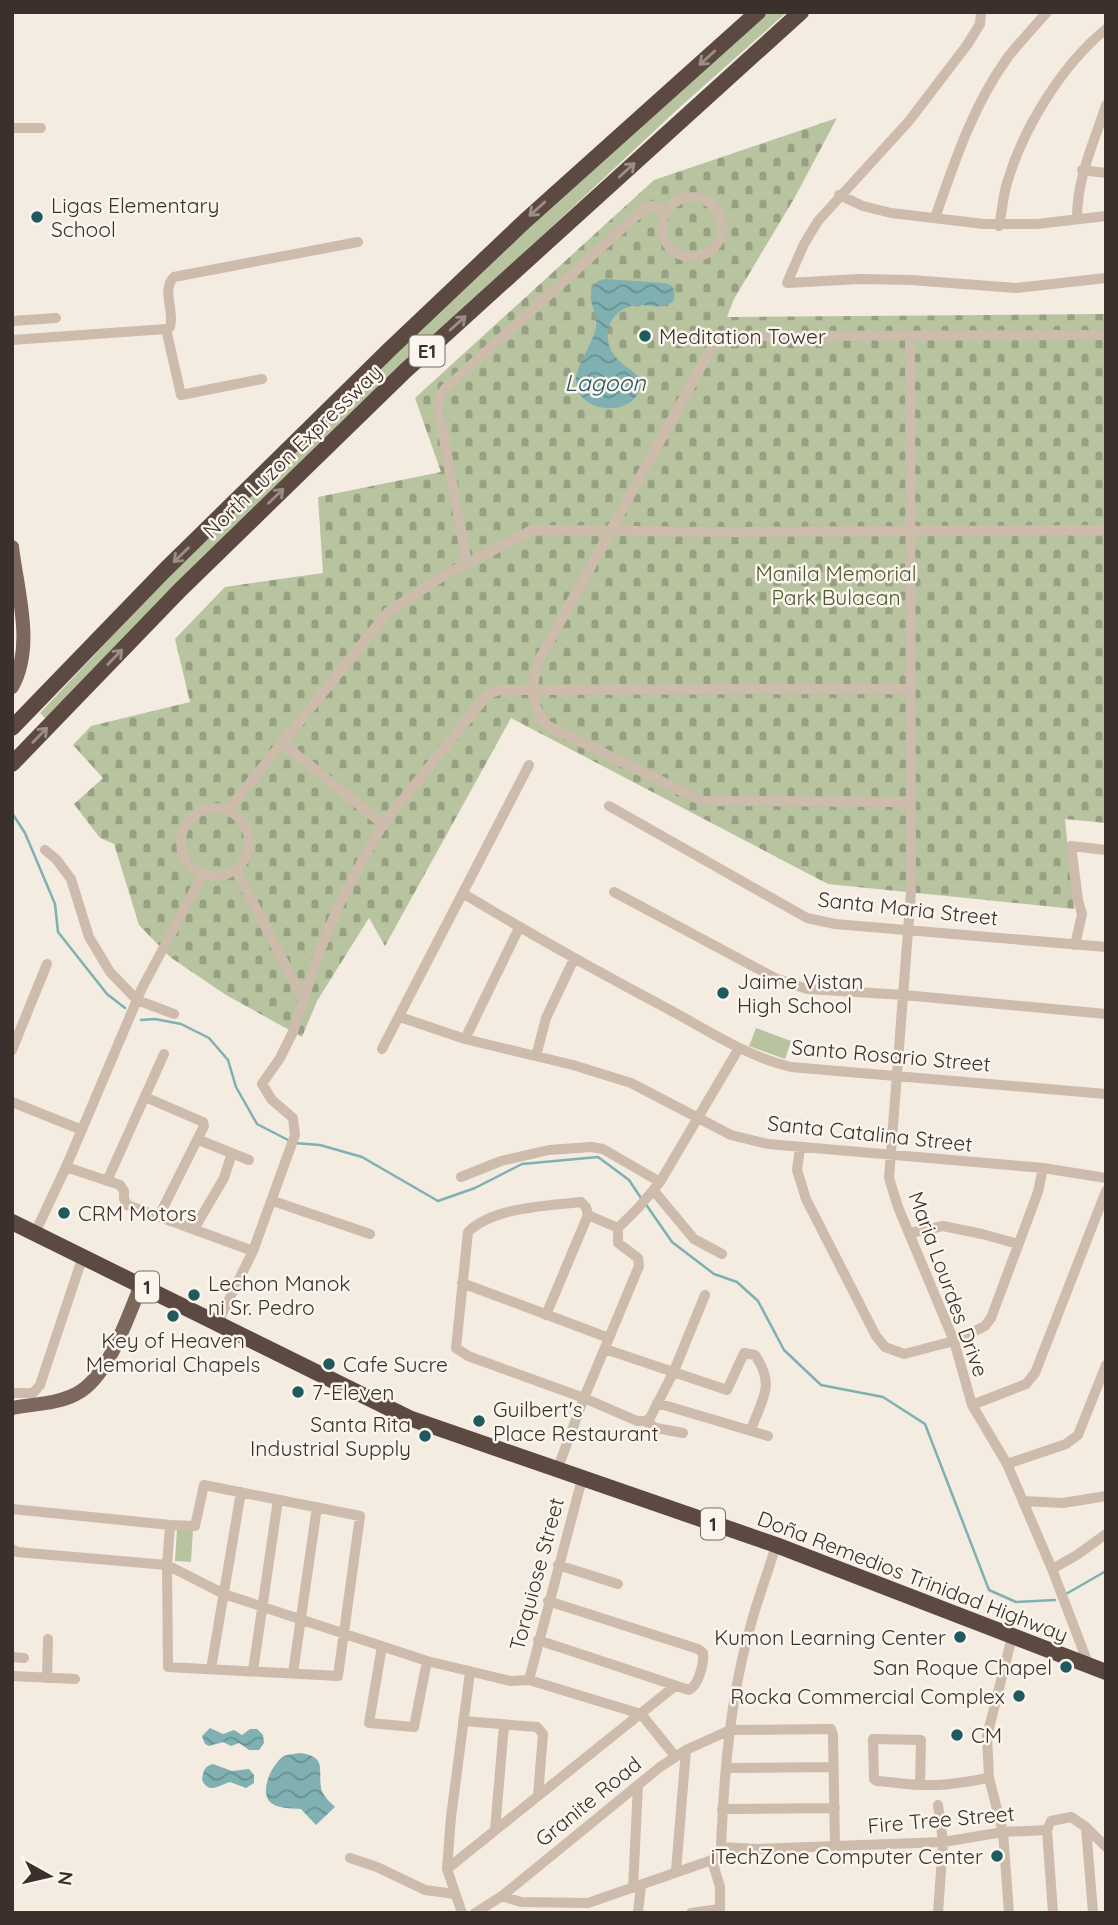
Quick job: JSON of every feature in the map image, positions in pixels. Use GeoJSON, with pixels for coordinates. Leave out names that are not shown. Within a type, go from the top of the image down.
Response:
{"type":"FeatureCollection","features":[{"type":"Feature","properties":{"kind":"highway","name":"North Luzon Expressway"},"geometry":{"type":"LineString","coordinates":[[12,728],[164,571],[398,342],[525,221],[758,12]]}},
{"type":"Feature","properties":{"kind":"highway","name":"North Luzon Expressway"},"geometry":{"type":"LineString","coordinates":[[12,764],[180,590],[405,371],[801,12]]}},
{"type":"Feature","properties":{"kind":"highway","name":"Doña Remedios Trinidad Highway"},"geometry":{"type":"LineString","coordinates":[[12,1222],[25,1231],[83,1256],[409,1418],[776,1545],[1106,1672]]}},
{"type":"Feature","properties":{"kind":"main road"},"geometry":{"type":"LineString","coordinates":[[12,547],[23,645],[20,667],[12,687]]}},
{"type":"Feature","properties":{"kind":"main road"},"geometry":{"type":"LineString","coordinates":[[12,1408],[65,1398],[84,1390],[111,1352],[143,1280]]}},
{"type":"Feature","properties":{"kind":"street"},"geometry":{"type":"LineString","coordinates":[[981,12],[980,24],[967,45],[909,121],[818,220],[787,283],[860,279],[911,280],[1016,288],[1106,278]]}},
{"type":"Feature","properties":{"kind":"street"},"geometry":{"type":"LineString","coordinates":[[935,218],[960,147],[976,112],[1007,58],[1047,12]]}},
{"type":"Feature","properties":{"kind":"street"},"geometry":{"type":"LineString","coordinates":[[999,226],[1007,183],[1033,119],[1064,72],[1087,45],[1106,29]]}},
{"type":"Feature","properties":{"kind":"street"},"geometry":{"type":"LineString","coordinates":[[1077,218],[1077,197],[1082,170],[1106,105]]}},
{"type":"Feature","properties":{"kind":"street"},"geometry":{"type":"LineString","coordinates":[[12,128],[41,128]]}},
{"type":"Feature","properties":{"kind":"street"},"geometry":{"type":"LineString","coordinates":[[1082,170],[1106,173]]}},
{"type":"Feature","properties":{"kind":"street"},"geometry":{"type":"LineString","coordinates":[[839,195],[863,206],[891,213],[999,226],[1106,216]]}},
{"type":"Feature","properties":{"kind":"street"},"geometry":{"type":"LineString","coordinates":[[685,197],[705,200],[716,209],[721,218],[721,233],[717,243],[711,250],[699,256],[677,253],[667,243],[663,234],[662,221],[666,212],[672,204],[685,197]]}},
{"type":"Feature","properties":{"kind":"street"},"geometry":{"type":"LineString","coordinates":[[467,563],[438,406],[439,397],[445,388],[648,205],[666,212]]}},
{"type":"Feature","properties":{"kind":"street"},"geometry":{"type":"LineString","coordinates":[[12,340],[166,329],[170,327],[172,320],[168,287],[169,281],[174,278],[358,242]]}},
{"type":"Feature","properties":{"kind":"street"},"geometry":{"type":"LineString","coordinates":[[12,321],[56,317]]}},
{"type":"Feature","properties":{"kind":"street"},"geometry":{"type":"LineString","coordinates":[[166,329],[181,395],[188,396],[262,379]]}},
{"type":"Feature","properties":{"kind":"street","name":"Maria Lourdes Drive"},"geometry":{"type":"LineString","coordinates":[[910,335],[911,892],[889,1178],[954,1341],[972,1405],[1007,1465],[1052,1569],[1088,1666]]}},
{"type":"Feature","properties":{"kind":"street"},"geometry":{"type":"LineString","coordinates":[[911,802],[702,801],[548,726],[539,717],[532,691],[539,660],[718,336],[1106,335]]}},
{"type":"Feature","properties":{"kind":"street"},"geometry":{"type":"LineString","coordinates":[[228,810],[388,612],[467,563],[533,530],[1106,530]]}},
{"type":"Feature","properties":{"kind":"street"},"geometry":{"type":"LineString","coordinates":[[218,1322],[253,1251],[295,1135],[293,1118],[272,1100],[262,1084],[280,1058],[293,1032],[339,905],[383,824],[488,694],[500,691],[911,689]]}},
{"type":"Feature","properties":{"kind":"street"},"geometry":{"type":"LineString","coordinates":[[282,743],[383,824]]}},
{"type":"Feature","properties":{"kind":"street"},"geometry":{"type":"LineString","coordinates":[[382,1049],[529,765]]}},
{"type":"Feature","properties":{"kind":"street","name":"Santa Maria Street"},"geometry":{"type":"LineString","coordinates":[[609,806],[807,918],[835,924],[1106,947]]}},
{"type":"Feature","properties":{"kind":"street"},"geometry":{"type":"LineString","coordinates":[[220,807],[244,823],[249,833],[248,853],[236,870],[214,877],[193,868],[185,859],[181,837],[192,816],[202,810],[220,807]]}},
{"type":"Feature","properties":{"kind":"street"},"geometry":{"type":"LineString","coordinates":[[1075,945],[1082,914],[1077,900],[1070,846],[1106,850]]}},
{"type":"Feature","properties":{"kind":"street"},"geometry":{"type":"LineString","coordinates":[[45,850],[56,859],[71,879],[89,937],[110,972],[137,1000],[174,1014]]}},
{"type":"Feature","properties":{"kind":"street"},"geometry":{"type":"LineString","coordinates":[[236,870],[303,999]]}},
{"type":"Feature","properties":{"kind":"street"},"geometry":{"type":"LineString","coordinates":[[25,1231],[66,1167],[137,1000],[203,874]]}},
{"type":"Feature","properties":{"kind":"street"},"geometry":{"type":"LineString","coordinates":[[614,892],[789,984],[807,989],[904,995],[1106,1014]]}},
{"type":"Feature","properties":{"kind":"street","name":"Santo Rosario Street"},"geometry":{"type":"LineString","coordinates":[[464,894],[574,958],[740,1048],[775,1063],[791,1067],[1106,1094]]}},
{"type":"Feature","properties":{"kind":"street"},"geometry":{"type":"LineString","coordinates":[[465,1039],[519,928]]}},
{"type":"Feature","properties":{"kind":"street"},"geometry":{"type":"LineString","coordinates":[[536,1056],[547,1018],[574,958]]}},
{"type":"Feature","properties":{"kind":"street"},"geometry":{"type":"LineString","coordinates":[[12,1050],[47,964]]}},
{"type":"Feature","properties":{"kind":"street","name":"Santa Catalina Street"},"geometry":{"type":"LineString","coordinates":[[400,1017],[465,1039],[631,1083],[732,1135],[768,1144],[1042,1168],[1106,1178]]}},
{"type":"Feature","properties":{"kind":"street"},"geometry":{"type":"LineString","coordinates":[[557,1470],[639,1266],[638,1258],[618,1243],[618,1228],[655,1189],[740,1048]]}},
{"type":"Feature","properties":{"kind":"street"},"geometry":{"type":"LineString","coordinates":[[107,1181],[164,1054]]}},
{"type":"Feature","properties":{"kind":"street"},"geometry":{"type":"LineString","coordinates":[[145,1097],[203,1122],[205,1126],[159,1216]]}},
{"type":"Feature","properties":{"kind":"street"},"geometry":{"type":"LineString","coordinates":[[12,1102],[82,1130]]}},
{"type":"Feature","properties":{"kind":"street"},"geometry":{"type":"LineString","coordinates":[[199,1140],[249,1160]]}},
{"type":"Feature","properties":{"kind":"street"},"geometry":{"type":"LineString","coordinates":[[461,1177],[501,1161],[549,1150],[591,1147],[603,1149],[655,1189],[694,1239],[722,1254]]}},
{"type":"Feature","properties":{"kind":"street"},"geometry":{"type":"LineString","coordinates":[[800,1148],[797,1170],[806,1199],[876,1336],[885,1347],[904,1354],[954,1341],[985,1326],[991,1318],[1038,1192],[1042,1168]]}},
{"type":"Feature","properties":{"kind":"street"},"geometry":{"type":"LineString","coordinates":[[194,1229],[224,1178],[232,1153]]}},
{"type":"Feature","properties":{"kind":"street"},"geometry":{"type":"LineString","coordinates":[[66,1167],[123,1187],[127,1205],[253,1251]]}},
{"type":"Feature","properties":{"kind":"street"},"geometry":{"type":"LineString","coordinates":[[972,1405],[1026,1384],[1035,1373],[1106,1191]]}},
{"type":"Feature","properties":{"kind":"street"},"geometry":{"type":"LineString","coordinates":[[273,1201],[370,1234]]}},
{"type":"Feature","properties":{"kind":"street"},"geometry":{"type":"LineString","coordinates":[[546,1315],[588,1215],[586,1207],[580,1202],[518,1209],[476,1224],[468,1232],[456,1348],[468,1356],[584,1398],[637,1421],[683,1433]]}},
{"type":"Feature","properties":{"kind":"street"},"geometry":{"type":"LineString","coordinates":[[588,1215],[618,1228]]}},
{"type":"Feature","properties":{"kind":"street"},"geometry":{"type":"LineString","coordinates":[[910,1233],[943,1226],[1018,1244]]}},
{"type":"Feature","properties":{"kind":"street"},"geometry":{"type":"LineString","coordinates":[[12,1393],[33,1393],[40,1385],[83,1256]]}},
{"type":"Feature","properties":{"kind":"street"},"geometry":{"type":"LineString","coordinates":[[462,1283],[609,1338]]}},
{"type":"Feature","properties":{"kind":"street"},"geometry":{"type":"LineString","coordinates":[[645,1422],[650,1418],[674,1371],[705,1295]]}},
{"type":"Feature","properties":{"kind":"street"},"geometry":{"type":"LineString","coordinates":[[605,1349],[727,1390],[744,1353],[755,1355],[765,1370],[767,1386],[751,1430]]}},
{"type":"Feature","properties":{"kind":"street"},"geometry":{"type":"LineString","coordinates":[[1007,1465],[1066,1444],[1078,1435],[1106,1365]]}},
{"type":"Feature","properties":{"kind":"street"},"geometry":{"type":"LineString","coordinates":[[657,1403],[768,1436]]}},
{"type":"Feature","properties":{"kind":"street","name":"Torquiose Street"},"geometry":{"type":"LineString","coordinates":[[528,1680],[582,1479]]}},
{"type":"Feature","properties":{"kind":"street"},"geometry":{"type":"LineString","coordinates":[[12,1510],[195,1525],[204,1485],[360,1516],[338,1676],[168,1667],[167,1565],[170,1525]]}},
{"type":"Feature","properties":{"kind":"street"},"geometry":{"type":"LineString","coordinates":[[211,1669],[241,1492]]}},
{"type":"Feature","properties":{"kind":"street"},"geometry":{"type":"LineString","coordinates":[[1023,1502],[1049,1504],[1106,1496]]}},
{"type":"Feature","properties":{"kind":"street"},"geometry":{"type":"LineString","coordinates":[[253,1671],[278,1500]]}},
{"type":"Feature","properties":{"kind":"street"},"geometry":{"type":"LineString","coordinates":[[293,1673],[317,1507]]}},
{"type":"Feature","properties":{"kind":"street"},"geometry":{"type":"LineString","coordinates":[[1052,1569],[1106,1534]]}},
{"type":"Feature","properties":{"kind":"street"},"geometry":{"type":"LineString","coordinates":[[509,1913],[505,1898],[548,1908],[588,1908],[676,1871],[712,1860],[720,1847],[730,1730],[750,1628],[776,1545]]}},
{"type":"Feature","properties":{"kind":"street"},"geometry":{"type":"LineString","coordinates":[[12,1549],[17,1552],[167,1565],[224,1594],[427,1661],[510,1681],[528,1680],[641,1714],[676,1756]]}},
{"type":"Feature","properties":{"kind":"street"},"geometry":{"type":"LineString","coordinates":[[558,1564],[618,1584]]}},
{"type":"Feature","properties":{"kind":"street"},"geometry":{"type":"LineString","coordinates":[[538,1640],[689,1690],[694,1688],[703,1659],[703,1653],[698,1649],[548,1601]]}},
{"type":"Feature","properties":{"kind":"street"},"geometry":{"type":"LineString","coordinates":[[1009,1913],[1003,1832],[989,1778],[987,1736],[1012,1637]]}},
{"type":"Feature","properties":{"kind":"street"},"geometry":{"type":"LineString","coordinates":[[47,1678],[48,1639]]}},
{"type":"Feature","properties":{"kind":"street"},"geometry":{"type":"LineString","coordinates":[[382,1646],[369,1723],[414,1727],[427,1661]]}},
{"type":"Feature","properties":{"kind":"street"},"geometry":{"type":"LineString","coordinates":[[462,1913],[447,1869],[470,1672]]}},
{"type":"Feature","properties":{"kind":"street"},"geometry":{"type":"LineString","coordinates":[[12,1676],[75,1679]]}},
{"type":"Feature","properties":{"kind":"street"},"geometry":{"type":"LineString","coordinates":[[447,1869],[675,1686]]}},
{"type":"Feature","properties":{"kind":"street"},"geometry":{"type":"LineString","coordinates":[[463,1721],[537,1727],[544,1734],[537,1796]]}},
{"type":"Feature","properties":{"kind":"street"},"geometry":{"type":"LineString","coordinates":[[495,1830],[504,1726]]}},
{"type":"Feature","properties":{"kind":"street"},"geometry":{"type":"LineString","coordinates":[[730,1730],[831,1729],[835,1846]]}},
{"type":"Feature","properties":{"kind":"street","name":"Granite Road"},"geometry":{"type":"LineString","coordinates":[[475,1913],[505,1898],[676,1756],[730,1730]]}},
{"type":"Feature","properties":{"kind":"street"},"geometry":{"type":"LineString","coordinates":[[920,1785],[921,1740],[873,1739],[874,1779],[920,1785],[939,1785],[989,1778]]}},
{"type":"Feature","properties":{"kind":"street"},"geometry":{"type":"LineString","coordinates":[[676,1871],[686,1750]]}},
{"type":"Feature","properties":{"kind":"street"},"geometry":{"type":"LineString","coordinates":[[727,1768],[833,1767]]}},
{"type":"Feature","properties":{"kind":"street"},"geometry":{"type":"LineString","coordinates":[[638,1785],[638,1913]]}},
{"type":"Feature","properties":{"kind":"street"},"geometry":{"type":"LineString","coordinates":[[938,1805],[943,1842],[939,1913]]}},
{"type":"Feature","properties":{"kind":"street"},"geometry":{"type":"LineString","coordinates":[[722,1809],[835,1808]]}},
{"type":"Feature","properties":{"kind":"street","name":"Fire Tree Street"},"geometry":{"type":"LineString","coordinates":[[720,1847],[757,1849],[943,1842],[1003,1832],[1047,1830],[1051,1821],[1071,1817],[1086,1827]]}},
{"type":"Feature","properties":{"kind":"street"},"geometry":{"type":"LineString","coordinates":[[1086,1827],[1106,1847]]}},
{"type":"Feature","properties":{"kind":"street"},"geometry":{"type":"LineString","coordinates":[[1086,1827],[1093,1913]]}},
{"type":"Feature","properties":{"kind":"street"},"geometry":{"type":"LineString","coordinates":[[1047,1830],[1053,1913]]}},
{"type":"Feature","properties":{"kind":"street"},"geometry":{"type":"LineString","coordinates":[[350,1858],[377,1867],[425,1890],[455,1894]]}},
{"type":"Feature","properties":{"kind":"street"},"geometry":{"type":"LineString","coordinates":[[691,1913],[719,1911],[720,1887],[712,1860]]}},
{"type":"Feature","properties":{"kind":"green space"},"geometry":{"type":"Polygon","coordinates":[[[768,12],[787,12],[680,107],[388,380],[46,719],[40,713],[226,516],[342,401],[499,253],[768,12]]]}},
{"type":"Feature","properties":{"kind":"green space","name":"Manila Memorial Park Bulacan"},"geometry":{"type":"Polygon","coordinates":[[[837,118],[795,197],[734,299],[727,317],[1106,314],[1106,823],[1065,819],[1074,909],[828,884],[511,718],[385,946],[369,918],[317,1001],[302,1037],[226,995],[170,957],[139,925],[114,844],[100,838],[74,804],[103,778],[73,745],[91,726],[190,702],[175,639],[225,587],[323,573],[318,497],[441,472],[415,398],[654,180],[837,118]]]}},
{"type":"Feature","properties":{"kind":"green space"},"geometry":{"type":"Polygon","coordinates":[[[756,1028],[791,1041],[785,1059],[749,1046],[756,1028]]]}},
{"type":"Feature","properties":{"kind":"green space"},"geometry":{"type":"Polygon","coordinates":[[[177,1530],[193,1530],[191,1562],[175,1561],[177,1530]]]}},
{"type":"Feature","properties":{"kind":"water","name":"Lagoon"},"geometry":{"type":"Polygon","coordinates":[[[605,279],[665,283],[673,287],[674,292],[673,302],[659,306],[628,307],[620,311],[610,323],[610,347],[614,355],[639,377],[640,388],[636,397],[628,403],[608,408],[587,401],[576,385],[579,368],[596,326],[591,293],[598,281],[605,279]]]}},
{"type":"Feature","properties":{"kind":"water"},"geometry":{"type":"Polygon","coordinates":[[[210,1728],[223,1734],[234,1730],[242,1735],[250,1729],[257,1729],[263,1735],[264,1743],[259,1750],[249,1750],[239,1743],[231,1746],[223,1742],[209,1746],[205,1744],[202,1736],[210,1728]]]}},
{"type":"Feature","properties":{"kind":"water"},"geometry":{"type":"Polygon","coordinates":[[[300,1753],[314,1757],[320,1764],[322,1791],[335,1807],[316,1825],[301,1809],[276,1805],[269,1801],[267,1796],[267,1783],[276,1764],[284,1756],[300,1753]]]}},
{"type":"Feature","properties":{"kind":"water"},"geometry":{"type":"Polygon","coordinates":[[[213,1764],[232,1771],[249,1769],[254,1775],[254,1783],[246,1788],[230,1782],[214,1788],[208,1787],[202,1780],[203,1774],[206,1768],[213,1764]]]}},
{"type":"Feature","properties":{"kind":"waterway"},"geometry":{"type":"LineString","coordinates":[[12,813],[25,833],[55,904],[58,932],[107,994],[125,1008]]}},
{"type":"Feature","properties":{"kind":"waterway"},"geometry":{"type":"LineString","coordinates":[[141,1020],[155,1019],[181,1024],[209,1038],[228,1060],[236,1087],[257,1124],[288,1140]]}},
{"type":"Feature","properties":{"kind":"waterway"},"geometry":{"type":"LineString","coordinates":[[294,1143],[320,1145],[362,1157],[438,1201],[475,1188],[522,1164],[598,1157],[629,1180],[641,1198]]}},
{"type":"Feature","properties":{"kind":"waterway"},"geometry":{"type":"LineString","coordinates":[[645,1203],[672,1242],[714,1274],[737,1282],[758,1301],[784,1350],[821,1385],[883,1397],[925,1424],[989,1590],[1016,1602],[1055,1600]]}},
{"type":"Feature","properties":{"kind":"waterway"},"geometry":{"type":"LineString","coordinates":[[1066,1594],[1106,1571]]}},
{"type":"Feature","properties":{"kind":"place","name":"Ligas Elementary School"},"geometry":{"type":"Point","coordinates":[37,217]}},
{"type":"Feature","properties":{"kind":"place","name":"Meditation Tower"},"geometry":{"type":"Point","coordinates":[645,336]}},
{"type":"Feature","properties":{"kind":"place","name":"Jaime Vistan High School"},"geometry":{"type":"Point","coordinates":[723,993]}},
{"type":"Feature","properties":{"kind":"place","name":"CRM Motors"},"geometry":{"type":"Point","coordinates":[64,1213]}},
{"type":"Feature","properties":{"kind":"place","name":"Lechon Manok ni Sr. Pedro"},"geometry":{"type":"Point","coordinates":[194,1295]}},
{"type":"Feature","properties":{"kind":"place","name":"Key of Heaven Memorial Chapels"},"geometry":{"type":"Point","coordinates":[173,1316]}},
{"type":"Feature","properties":{"kind":"place","name":"Cafe Sucre"},"geometry":{"type":"Point","coordinates":[329,1364]}},
{"type":"Feature","properties":{"kind":"place","name":"7-Eleven"},"geometry":{"type":"Point","coordinates":[298,1392]}},
{"type":"Feature","properties":{"kind":"place","name":"Guilbert's Place Restaurant"},"geometry":{"type":"Point","coordinates":[479,1421]}},
{"type":"Feature","properties":{"kind":"place","name":"Santa Rita Industrial Supply"},"geometry":{"type":"Point","coordinates":[425,1436]}},
{"type":"Feature","properties":{"kind":"place","name":"Kumon Learning Center"},"geometry":{"type":"Point","coordinates":[960,1637]}},
{"type":"Feature","properties":{"kind":"place","name":"San Roque Chapel"},"geometry":{"type":"Point","coordinates":[1066,1667]}},
{"type":"Feature","properties":{"kind":"place","name":"Rocka Commercial Complex"},"geometry":{"type":"Point","coordinates":[1019,1696]}},
{"type":"Feature","properties":{"kind":"place","name":"CM"},"geometry":{"type":"Point","coordinates":[957,1735]}},
{"type":"Feature","properties":{"kind":"place","name":"iTechZone Computer Center"},"geometry":{"type":"Point","coordinates":[997,1856]}}]}
